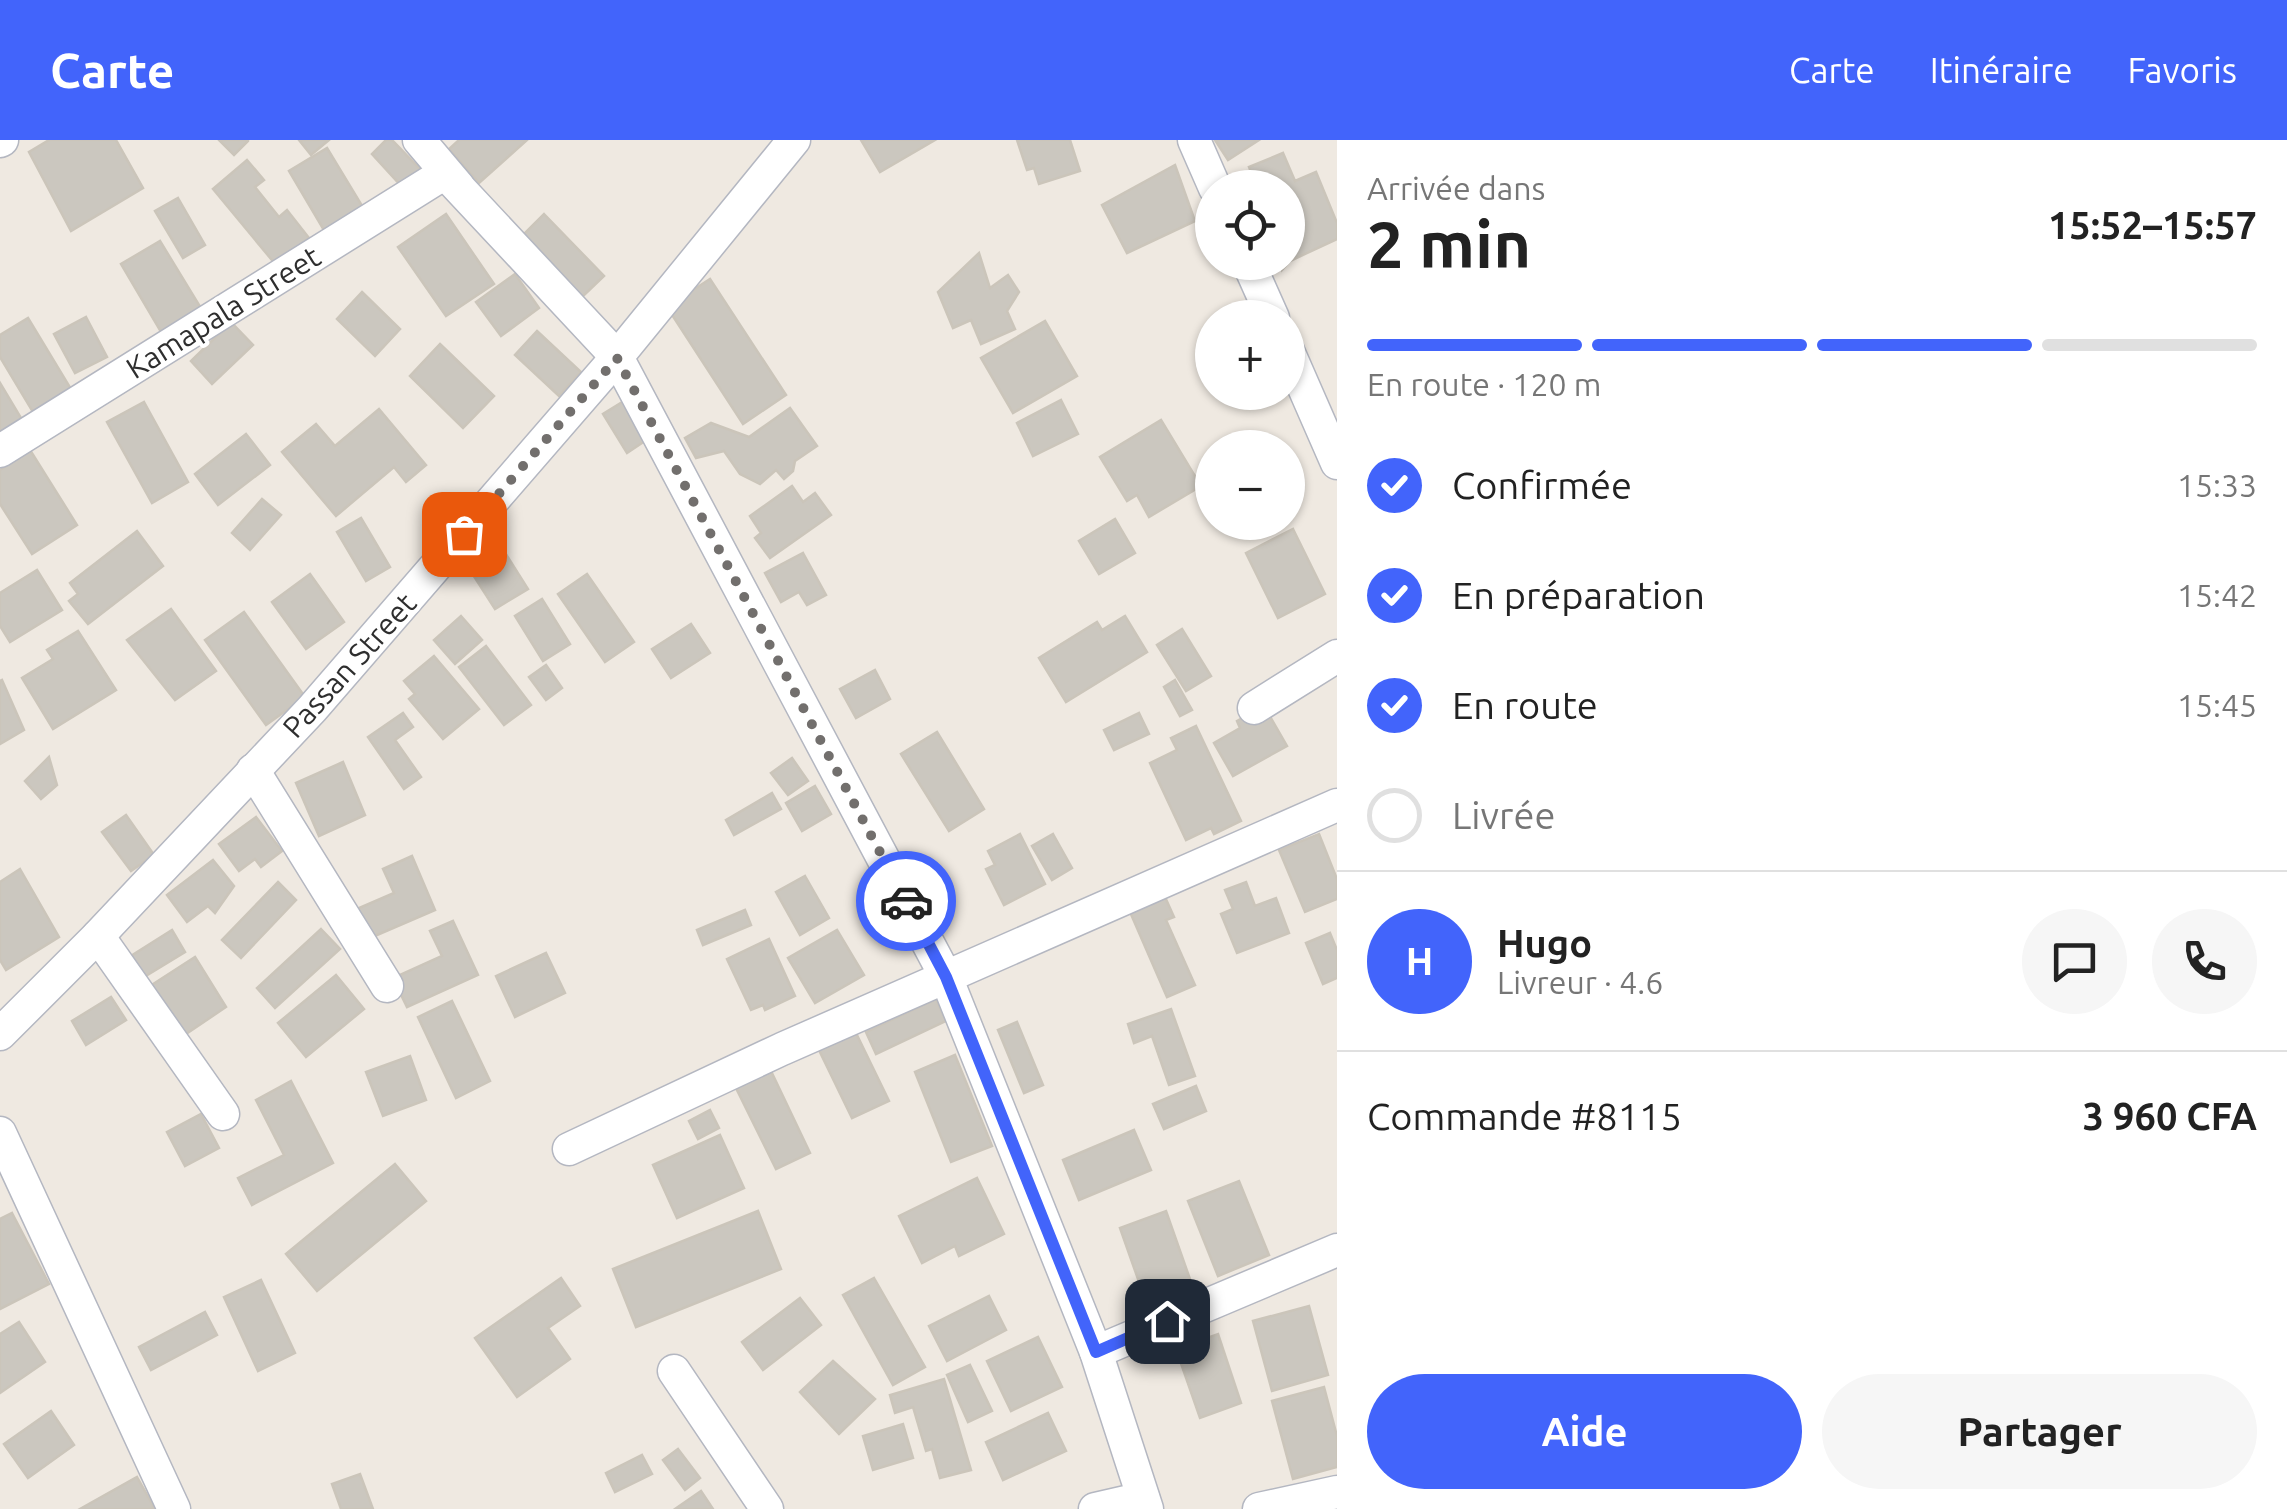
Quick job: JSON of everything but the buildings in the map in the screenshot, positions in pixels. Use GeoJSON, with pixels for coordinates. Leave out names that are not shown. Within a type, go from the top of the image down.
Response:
{"type":"FeatureCollection","features":[{"type":"Feature","properties":{"kind":"street"},"geometry":{"type":"LineString","coordinates":[[419,140],[617,358],[946,977],[1096,1352],[1145,1504],[1095,1509]]}},
{"type":"Feature","properties":{"kind":"street","name":"Passan Street"},"geometry":{"type":"LineString","coordinates":[[0,1034],[312,709],[617,358],[794,140]]}},
{"type":"Feature","properties":{"kind":"street"},"geometry":{"type":"LineString","coordinates":[[1194,140],[1207,170]]}},
{"type":"Feature","properties":{"kind":"street","name":"Kamapala Street"},"geometry":{"type":"LineString","coordinates":[[0,451],[445,173],[591,329]]}},
{"type":"Feature","properties":{"kind":"street"},"geometry":{"type":"LineString","coordinates":[[1305,390],[1337,463]]}},
{"type":"Feature","properties":{"kind":"street"},"geometry":{"type":"LineString","coordinates":[[1254,708],[1337,656]]}},
{"type":"Feature","properties":{"kind":"street"},"geometry":{"type":"LineString","coordinates":[[253,770],[388,986]]}},
{"type":"Feature","properties":{"kind":"street"},"geometry":{"type":"LineString","coordinates":[[570,1149],[782,1048],[1337,806]]}},
{"type":"Feature","properties":{"kind":"street"},"geometry":{"type":"LineString","coordinates":[[98,936],[223,1114]]}},
{"type":"Feature","properties":{"kind":"street"},"geometry":{"type":"LineString","coordinates":[[0,1133],[174,1509]]}},
{"type":"Feature","properties":{"kind":"street"},"geometry":{"type":"LineString","coordinates":[[1096,1352],[1337,1250]]}},
{"type":"Feature","properties":{"kind":"street"},"geometry":{"type":"LineString","coordinates":[[674,1372],[767,1509]]}},
{"type":"Feature","properties":{"kind":"street"},"geometry":{"type":"LineString","coordinates":[[1260,1509],[1337,1492]]}},
{"type":"Feature","properties":{"kind":"way so far"},"geometry":{"type":"LineString","coordinates":[[464,534],[617,358],[906,901]]}},
{"type":"Feature","properties":{"kind":"route"},"geometry":{"type":"LineString","coordinates":[[906,901],[946,977],[1096,1352],[1167,1321]]}}]}
